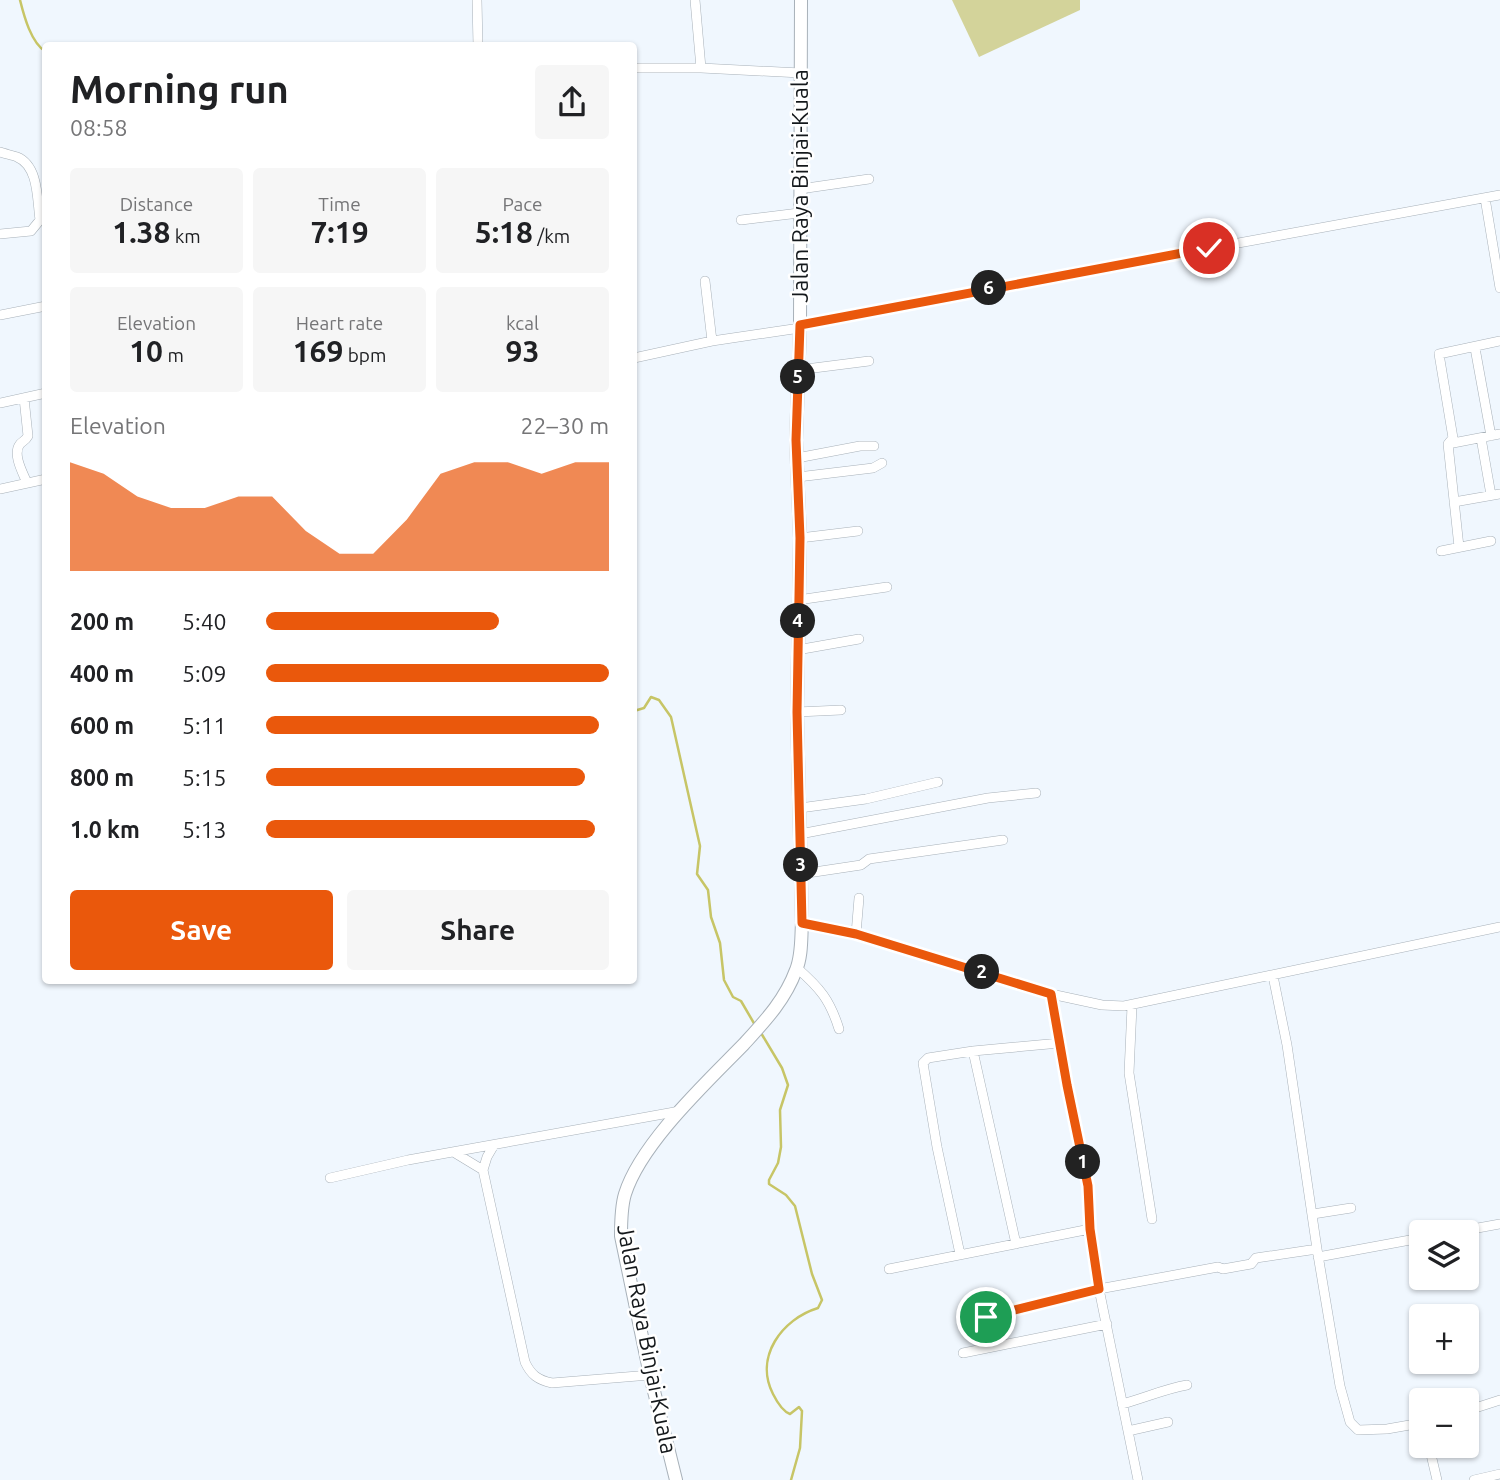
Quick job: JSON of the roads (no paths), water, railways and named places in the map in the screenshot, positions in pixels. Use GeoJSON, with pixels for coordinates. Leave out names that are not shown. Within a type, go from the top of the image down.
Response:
{"type":"FeatureCollection","features":[{"type":"Feature","properties":{"kind":"main road","name":"Jalan Raya Binjai-Kuala"},"geometry":{"type":"LineString","coordinates":[[676,1480],[650,1375],[621,1236],[625,1194],[638,1165],[680,1111],[775,1009],[797,968],[802,923],[797,712],[800,538],[797,458],[800,327],[800,0]]}},
{"type":"Feature","properties":{"kind":"street"},"geometry":{"type":"LineString","coordinates":[[477,0],[478,42]]}},
{"type":"Feature","properties":{"kind":"street"},"geometry":{"type":"LineString","coordinates":[[695,0],[701,68]]}},
{"type":"Feature","properties":{"kind":"street"},"geometry":{"type":"LineString","coordinates":[[637,68],[801,73]]}},
{"type":"Feature","properties":{"kind":"street"},"geometry":{"type":"LineString","coordinates":[[0,152],[19,158],[34,175],[40,220],[31,231],[0,234]]}},
{"type":"Feature","properties":{"kind":"street"},"geometry":{"type":"LineString","coordinates":[[800,189],[869,179]]}},
{"type":"Feature","properties":{"kind":"street"},"geometry":{"type":"LineString","coordinates":[[637,357],[933,299],[1500,195]]}},
{"type":"Feature","properties":{"kind":"street"},"geometry":{"type":"LineString","coordinates":[[1485,198],[1500,288]]}},
{"type":"Feature","properties":{"kind":"street"},"geometry":{"type":"LineString","coordinates":[[741,220],[799,214]]}},
{"type":"Feature","properties":{"kind":"street"},"geometry":{"type":"LineString","coordinates":[[705,281],[712,341]]}},
{"type":"Feature","properties":{"kind":"street"},"geometry":{"type":"LineString","coordinates":[[0,315],[42,307]]}},
{"type":"Feature","properties":{"kind":"street"},"geometry":{"type":"LineString","coordinates":[[1459,547],[1448,444],[1453,438],[1439,354],[1500,341]]}},
{"type":"Feature","properties":{"kind":"street"},"geometry":{"type":"LineString","coordinates":[[1448,444],[1496,435],[1475,348]]}},
{"type":"Feature","properties":{"kind":"street"},"geometry":{"type":"LineString","coordinates":[[798,370],[869,361]]}},
{"type":"Feature","properties":{"kind":"street"},"geometry":{"type":"LineString","coordinates":[[0,403],[42,394]]}},
{"type":"Feature","properties":{"kind":"street"},"geometry":{"type":"LineString","coordinates":[[24,398],[28,436],[20,444],[18,451],[19,464],[27,483]]}},
{"type":"Feature","properties":{"kind":"street"},"geometry":{"type":"LineString","coordinates":[[1454,502],[1495,494],[1481,438]]}},
{"type":"Feature","properties":{"kind":"street"},"geometry":{"type":"LineString","coordinates":[[797,458],[860,446],[874,446]]}},
{"type":"Feature","properties":{"kind":"street"},"geometry":{"type":"LineString","coordinates":[[798,477],[873,468],[881,463]]}},
{"type":"Feature","properties":{"kind":"street"},"geometry":{"type":"LineString","coordinates":[[0,489],[42,480]]}},
{"type":"Feature","properties":{"kind":"street"},"geometry":{"type":"LineString","coordinates":[[800,538],[858,531]]}},
{"type":"Feature","properties":{"kind":"street"},"geometry":{"type":"LineString","coordinates":[[1441,551],[1491,541]]}},
{"type":"Feature","properties":{"kind":"street"},"geometry":{"type":"LineString","coordinates":[[798,600],[887,587]]}},
{"type":"Feature","properties":{"kind":"street"},"geometry":{"type":"LineString","coordinates":[[797,650],[859,639]]}},
{"type":"Feature","properties":{"kind":"street"},"geometry":{"type":"LineString","coordinates":[[797,712],[841,710]]}},
{"type":"Feature","properties":{"kind":"street"},"geometry":{"type":"LineString","coordinates":[[800,808],[866,799],[938,782]]}},
{"type":"Feature","properties":{"kind":"street"},"geometry":{"type":"LineString","coordinates":[[800,834],[988,799],[1036,793]]}},
{"type":"Feature","properties":{"kind":"street"},"geometry":{"type":"LineString","coordinates":[[801,874],[861,865],[869,859],[1003,840]]}},
{"type":"Feature","properties":{"kind":"street"},"geometry":{"type":"LineString","coordinates":[[856,934],[859,898]]}},
{"type":"Feature","properties":{"kind":"street"},"geometry":{"type":"LineString","coordinates":[[802,923],[856,934],[1051,994],[1102,1005],[1132,1006],[1500,927]]}},
{"type":"Feature","properties":{"kind":"street"},"geometry":{"type":"LineString","coordinates":[[797,968],[826,997],[839,1029]]}},
{"type":"Feature","properties":{"kind":"street"},"geometry":{"type":"LineString","coordinates":[[1273,976],[1287,1045],[1340,1386],[1350,1422],[1358,1430],[1409,1425]]}},
{"type":"Feature","properties":{"kind":"street"},"geometry":{"type":"LineString","coordinates":[[1051,994],[1088,1186],[1090,1229],[1099,1289],[1138,1480]]}},
{"type":"Feature","properties":{"kind":"street"},"geometry":{"type":"LineString","coordinates":[[1132,1006],[1129,1073],[1152,1219]]}},
{"type":"Feature","properties":{"kind":"street"},"geometry":{"type":"LineString","coordinates":[[960,1254],[937,1147],[923,1063],[928,1058],[973,1051],[1059,1043]]}},
{"type":"Feature","properties":{"kind":"street"},"geometry":{"type":"LineString","coordinates":[[973,1051],[1016,1244]]}},
{"type":"Feature","properties":{"kind":"street"},"geometry":{"type":"LineString","coordinates":[[330,1178],[408,1160],[680,1111]]}},
{"type":"Feature","properties":{"kind":"street"},"geometry":{"type":"LineString","coordinates":[[494,1145],[483,1170],[525,1362],[530,1373],[542,1381],[552,1383],[650,1375]]}},
{"type":"Feature","properties":{"kind":"street"},"geometry":{"type":"LineString","coordinates":[[455,1153],[483,1170]]}},
{"type":"Feature","properties":{"kind":"street"},"geometry":{"type":"LineString","coordinates":[[1313,1214],[1351,1208]]}},
{"type":"Feature","properties":{"kind":"street"},"geometry":{"type":"LineString","coordinates":[[1479,1228],[1500,1224]]}},
{"type":"Feature","properties":{"kind":"street"},"geometry":{"type":"LineString","coordinates":[[889,1269],[1090,1229]]}},
{"type":"Feature","properties":{"kind":"street"},"geometry":{"type":"LineString","coordinates":[[986,1317],[1099,1289],[1218,1267],[1223,1269],[1251,1264],[1256,1258],[1318,1253],[1409,1240]]}},
{"type":"Feature","properties":{"kind":"street"},"geometry":{"type":"LineString","coordinates":[[963,1353],[1107,1324]]}},
{"type":"Feature","properties":{"kind":"street"},"geometry":{"type":"LineString","coordinates":[[1122,1404],[1150,1397],[1163,1389],[1187,1385]]}},
{"type":"Feature","properties":{"kind":"street"},"geometry":{"type":"LineString","coordinates":[[1479,1407],[1500,1400]]}},
{"type":"Feature","properties":{"kind":"street"},"geometry":{"type":"LineString","coordinates":[[1128,1431],[1168,1422]]}},
{"type":"Feature","properties":{"kind":"street"},"geometry":{"type":"LineString","coordinates":[[1432,1458],[1437,1480]]}},
{"type":"Feature","properties":{"kind":"street"},"geometry":{"type":"LineString","coordinates":[[1474,1480],[1500,1474]]}},
{"type":"Feature","properties":{"kind":"waterway"},"geometry":{"type":"LineString","coordinates":[[20,0],[32,36],[42,49]]}},
{"type":"Feature","properties":{"kind":"waterway"},"geometry":{"type":"LineString","coordinates":[[637,710],[644,708],[651,697],[659,700],[671,717],[700,846],[697,874],[708,890],[711,917],[720,943],[724,980],[733,997],[741,1001],[755,1025]]}},
{"type":"Feature","properties":{"kind":"waterway"},"geometry":{"type":"LineString","coordinates":[[761,1033],[782,1068],[788,1085],[780,1110],[781,1147],[778,1163],[769,1184],[786,1195],[795,1206],[812,1274],[822,1300],[818,1308],[805,1313],[783,1330],[769,1353],[768,1380],[773,1394],[780,1406],[790,1414],[799,1407],[802,1411],[800,1448],[791,1480]]}}]}
